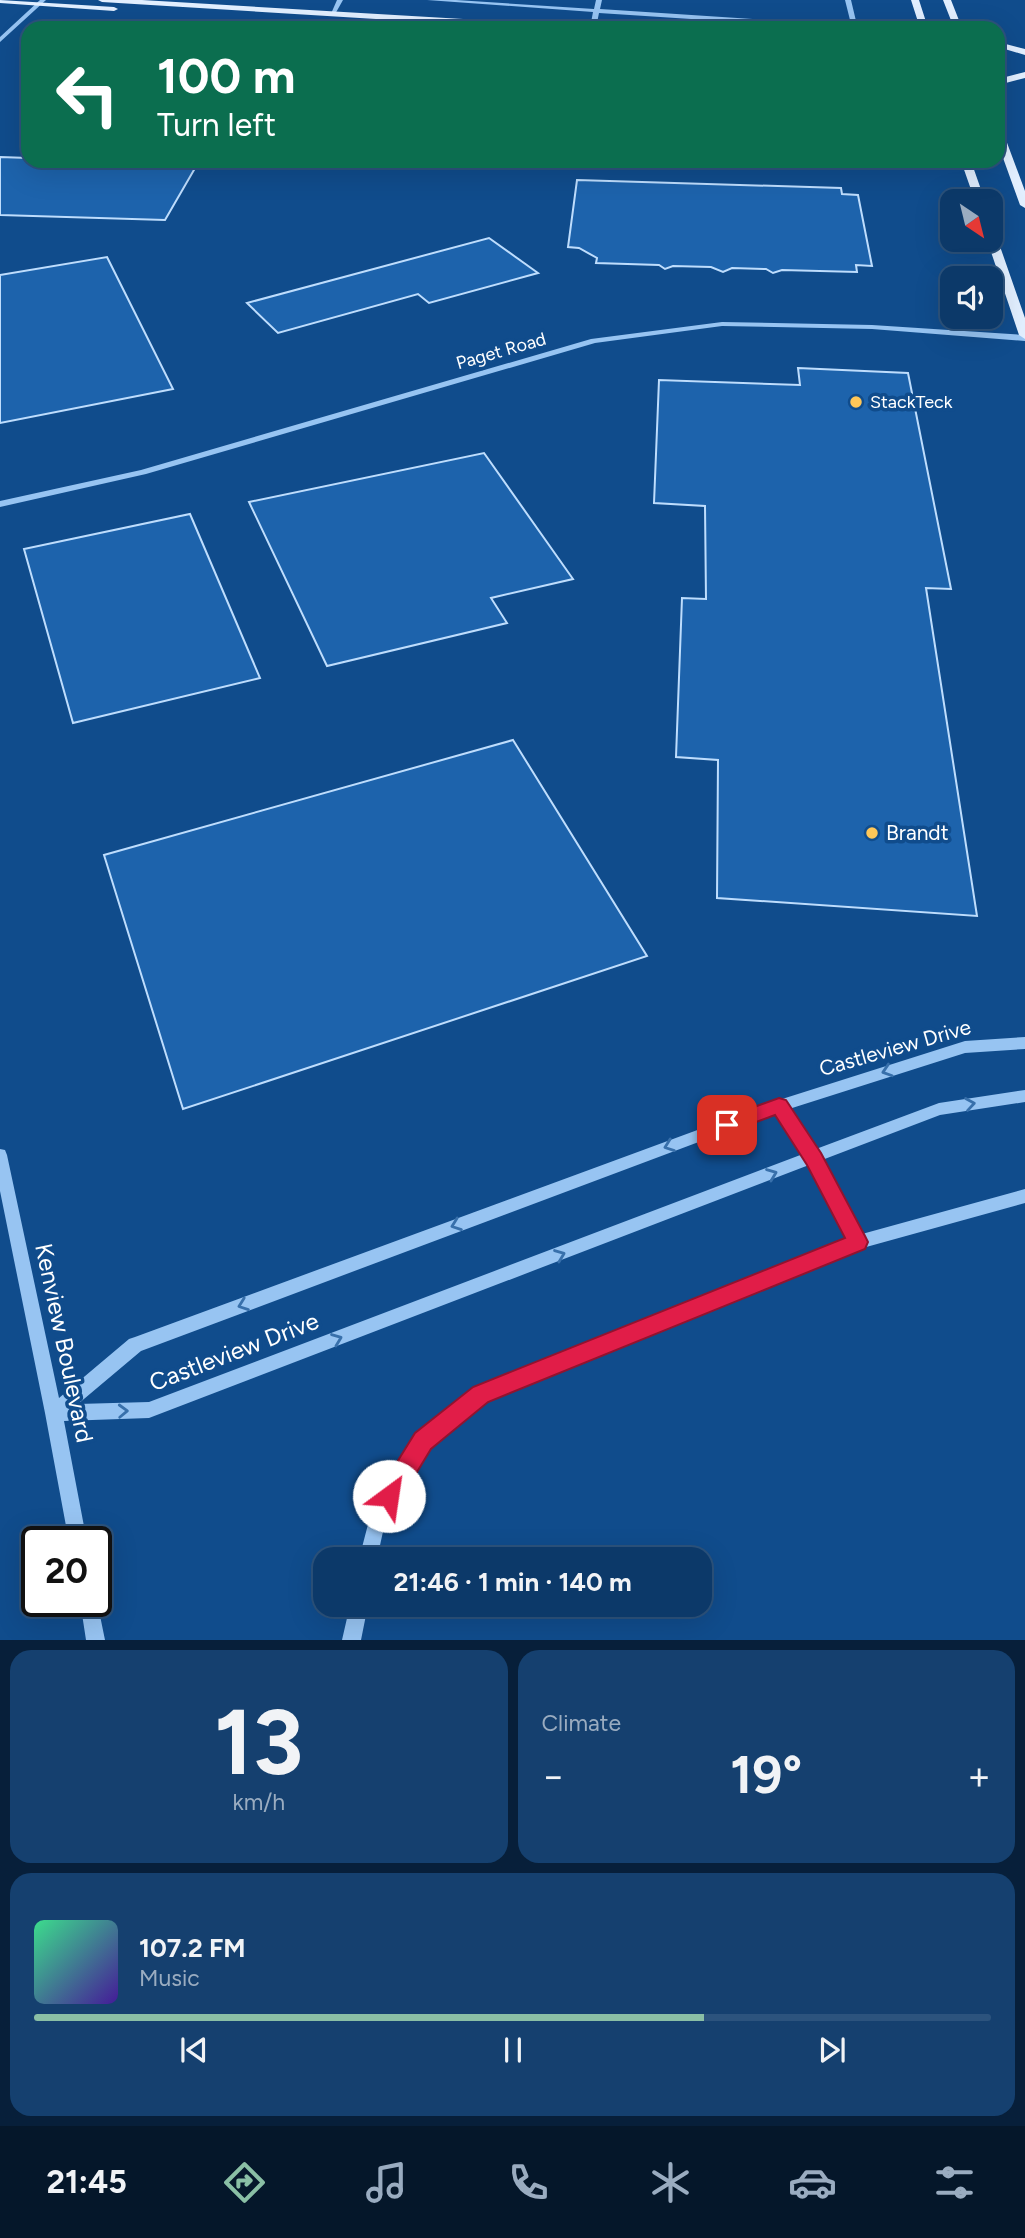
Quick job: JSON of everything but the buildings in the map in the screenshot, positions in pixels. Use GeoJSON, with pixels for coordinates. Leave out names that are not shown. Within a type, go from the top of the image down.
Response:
{"type":"FeatureCollection","features":[{"type":"Feature","properties":{"kind":"main road"},"geometry":{"type":"LineString","coordinates":[[102,0],[439,21]]}},
{"type":"Feature","properties":{"kind":"main road"},"geometry":{"type":"LineString","coordinates":[[915,0],[922,21]]}},
{"type":"Feature","properties":{"kind":"main road"},"geometry":{"type":"LineString","coordinates":[[947,0],[955,21]]}},
{"type":"Feature","properties":{"kind":"main road"},"geometry":{"type":"LineString","coordinates":[[0,1],[314,21]]}},
{"type":"Feature","properties":{"kind":"main road"},"geometry":{"type":"LineString","coordinates":[[1005,47],[1025,52]]}},
{"type":"Feature","properties":{"kind":"main road"},"geometry":{"type":"LineString","coordinates":[[1005,57],[1025,58]]}},
{"type":"Feature","properties":{"kind":"main road"},"geometry":{"type":"LineString","coordinates":[[1012,69],[1025,72]]}},
{"type":"Feature","properties":{"kind":"main road"},"geometry":{"type":"LineString","coordinates":[[1005,79],[1025,72]]}},
{"type":"Feature","properties":{"kind":"main road"},"geometry":{"type":"LineString","coordinates":[[1005,151],[1025,205]]}},
{"type":"Feature","properties":{"kind":"main road"},"geometry":{"type":"LineString","coordinates":[[968,168],[976,189]]}},
{"type":"Feature","properties":{"kind":"main road"},"geometry":{"type":"LineString","coordinates":[[997,252],[1025,336]]}},
{"type":"Feature","properties":{"kind":"street"},"geometry":{"type":"LineString","coordinates":[[430,0],[747,21]]}},
{"type":"Feature","properties":{"kind":"street"},"geometry":{"type":"LineString","coordinates":[[595,21],[599,0]]}},
{"type":"Feature","properties":{"kind":"street"},"geometry":{"type":"LineString","coordinates":[[848,0],[853,21]]}},
{"type":"Feature","properties":{"kind":"street"},"geometry":{"type":"LineString","coordinates":[[0,40],[41,2]]}},
{"type":"Feature","properties":{"kind":"street","name":"Paget Road"},"geometry":{"type":"LineString","coordinates":[[0,504],[143,472],[594,341],[722,324],[872,327],[1025,336]]}},
{"type":"Feature","properties":{"kind":"street","name":"Castleview Drive"},"geometry":{"type":"LineString","coordinates":[[54,1413],[135,1345],[779,1106],[965,1046],[1025,1043]]}},
{"type":"Feature","properties":{"kind":"street","name":"Castleview Drive"},"geometry":{"type":"LineString","coordinates":[[54,1413],[149,1410],[814,1159],[939,1109],[1025,1096]]}},
{"type":"Feature","properties":{"kind":"street"},"geometry":{"type":"LineString","coordinates":[[779,1106],[814,1159],[858,1242]]}},
{"type":"Feature","properties":{"kind":"street","name":"Kenview Boulevard"},"geometry":{"type":"LineString","coordinates":[[0,1155],[75,1526]]}},
{"type":"Feature","properties":{"kind":"street"},"geometry":{"type":"LineString","coordinates":[[92,1617],[96,1640]]}},
{"type":"Feature","properties":{"kind":"street"},"geometry":{"type":"LineString","coordinates":[[351,1640],[356,1617]]}},
{"type":"Feature","properties":{"kind":"lane"},"geometry":{"type":"LineString","coordinates":[[332,15],[340,0]]}},
{"type":"Feature","properties":{"kind":"lane"},"geometry":{"type":"LineString","coordinates":[[371,1547],[378,1515],[423,1441],[481,1395],[858,1242],[1025,1196]]}},
{"type":"Feature","properties":{"kind":"place","name":"StackTeck"},"geometry":{"type":"Point","coordinates":[856,402]}},
{"type":"Feature","properties":{"kind":"place","name":"Brandt"},"geometry":{"type":"Point","coordinates":[872,833]}},
{"type":"Feature","properties":{"kind":"route"},"geometry":{"type":"LineString","coordinates":[[389,1496],[423,1441],[481,1395],[858,1242],[814,1159],[779,1106],[727,1125]]}}]}
